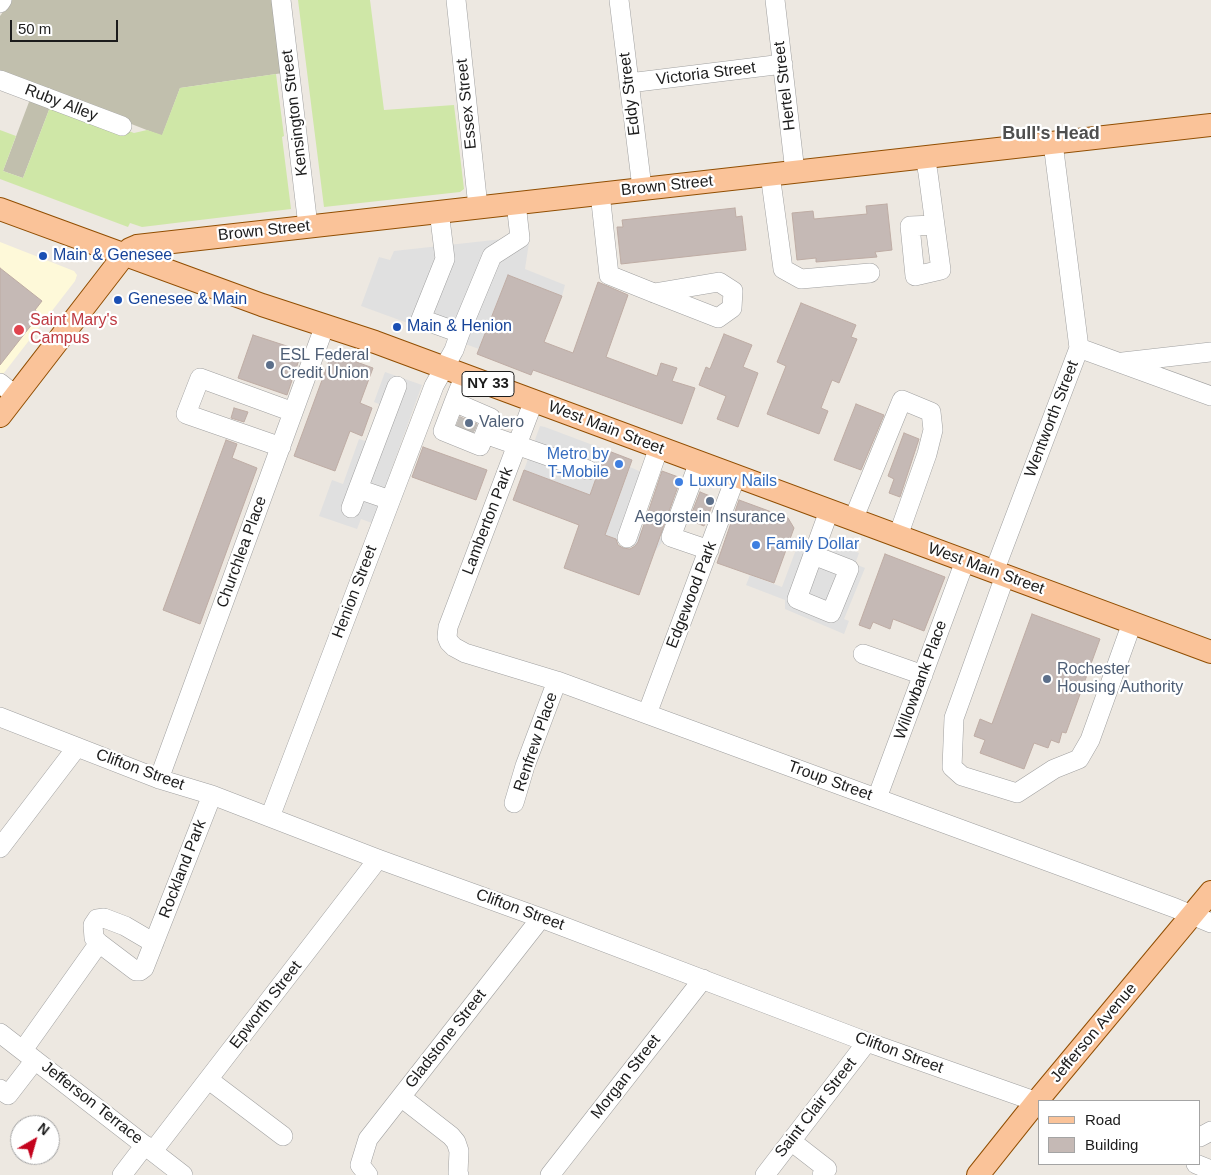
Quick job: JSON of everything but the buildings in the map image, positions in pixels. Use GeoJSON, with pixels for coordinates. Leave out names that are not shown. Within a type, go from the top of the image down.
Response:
{"type":"FeatureCollection","features":[{"type":"Feature","properties":{"kind":"main road","name":"Brown Street"},"geometry":{"type":"LineString","coordinates":[[125,254],[134,247],[145,244],[1211,125]]}},
{"type":"Feature","properties":{"kind":"main road","name":"West Main Street"},"geometry":{"type":"LineString","coordinates":[[0,209],[262,305],[444,367],[1211,652]]}},
{"type":"Feature","properties":{"kind":"main road"},"geometry":{"type":"LineString","coordinates":[[0,416],[8,389],[125,254]]}},
{"type":"Feature","properties":{"kind":"main road","name":"Jefferson Avenue"},"geometry":{"type":"LineString","coordinates":[[1040,1100],[1201,919],[1211,892]]}},
{"type":"Feature","properties":{"kind":"main road","name":"Jefferson Avenue"},"geometry":{"type":"LineString","coordinates":[[978,1175],[1038,1102]]}},
{"type":"Feature","properties":{"kind":"street","name":"Kensington Street"},"geometry":{"type":"LineString","coordinates":[[282,0],[308,226]]}},
{"type":"Feature","properties":{"kind":"street","name":"Essex Street"},"geometry":{"type":"LineString","coordinates":[[456,0],[478,207]]}},
{"type":"Feature","properties":{"kind":"street","name":"Eddy Street"},"geometry":{"type":"LineString","coordinates":[[619,0],[642,188]]}},
{"type":"Feature","properties":{"kind":"street","name":"Hertel Street"},"geometry":{"type":"LineString","coordinates":[[775,0],[795,172]]}},
{"type":"Feature","properties":{"kind":"street","name":"Victoria Street"},"geometry":{"type":"LineString","coordinates":[[629,83],[783,64]]}},
{"type":"Feature","properties":{"kind":"street","name":"Ruby Alley"},"geometry":{"type":"LineString","coordinates":[[0,80],[122,126]]}},
{"type":"Feature","properties":{"kind":"street","name":"Wentworth Street"},"geometry":{"type":"LineString","coordinates":[[1053,143],[1079,348],[999,574],[954,718],[952,767],[962,776],[1017,793],[1054,769],[1080,759],[1090,740],[1132,623]]}},
{"type":"Feature","properties":{"kind":"street"},"geometry":{"type":"LineString","coordinates":[[925,157],[935,225]]}},
{"type":"Feature","properties":{"kind":"street"},"geometry":{"type":"LineString","coordinates":[[770,174],[783,269],[801,279],[870,273]]}},
{"type":"Feature","properties":{"kind":"street"},"geometry":{"type":"LineString","coordinates":[[600,193],[609,275],[654,293]]}},
{"type":"Feature","properties":{"kind":"street","name":"Henion Street"},"geometry":{"type":"LineString","coordinates":[[270,817],[434,386],[454,350],[492,256],[520,238],[516,203]]}},
{"type":"Feature","properties":{"kind":"street"},"geometry":{"type":"LineString","coordinates":[[439,212],[445,259],[421,319],[460,333]]}},
{"type":"Feature","properties":{"kind":"street","name":"Churchlea Place"},"geometry":{"type":"LineString","coordinates":[[159,779],[325,325]]}},
{"type":"Feature","properties":{"kind":"street"},"geometry":{"type":"LineString","coordinates":[[1079,348],[1211,396]]}},
{"type":"Feature","properties":{"kind":"street"},"geometry":{"type":"LineString","coordinates":[[1118,363],[1211,352]]}},
{"type":"Feature","properties":{"kind":"street"},"geometry":{"type":"LineString","coordinates":[[454,402],[491,418],[480,446],[443,431],[454,402],[465,375]]}},
{"type":"Feature","properties":{"kind":"street"},"geometry":{"type":"LineString","coordinates":[[280,447],[186,414],[200,378],[293,412]]}},
{"type":"Feature","properties":{"kind":"street"},"geometry":{"type":"LineString","coordinates":[[351,508],[397,386]]}},
{"type":"Feature","properties":{"kind":"street","name":"Lamberton Park"},"geometry":{"type":"LineString","coordinates":[[449,642],[447,638],[448,627],[534,400]]}},
{"type":"Feature","properties":{"kind":"street"},"geometry":{"type":"LineString","coordinates":[[853,520],[902,400],[931,412],[933,430],[927,454],[898,536]]}},
{"type":"Feature","properties":{"kind":"street"},"geometry":{"type":"LineString","coordinates":[[484,434],[588,470]]}},
{"type":"Feature","properties":{"kind":"street"},"geometry":{"type":"LineString","coordinates":[[628,538],[659,447]]}},
{"type":"Feature","properties":{"kind":"street"},"geometry":{"type":"LineString","coordinates":[[699,462],[671,536],[708,550]]}},
{"type":"Feature","properties":{"kind":"street","name":"Edgewood Park"},"geometry":{"type":"LineString","coordinates":[[647,714],[736,476]]}},
{"type":"Feature","properties":{"kind":"street"},"geometry":{"type":"LineString","coordinates":[[358,490],[390,500]]}},
{"type":"Feature","properties":{"kind":"street"},"geometry":{"type":"LineString","coordinates":[[813,555],[829,510]]}},
{"type":"Feature","properties":{"kind":"street","name":"Willowbank Place"},"geometry":{"type":"LineString","coordinates":[[877,798],[965,561]]}},
{"type":"Feature","properties":{"kind":"street","name":"Troup Street"},"geometry":{"type":"LineString","coordinates":[[449,642],[465,653],[557,681],[1201,919]]}},
{"type":"Feature","properties":{"kind":"street"},"geometry":{"type":"LineString","coordinates":[[863,654],[923,675]]}},
{"type":"Feature","properties":{"kind":"street","name":"Renfrew Place"},"geometry":{"type":"LineString","coordinates":[[514,802],[557,681]]}},
{"type":"Feature","properties":{"kind":"street","name":"Clifton Street"},"geometry":{"type":"LineString","coordinates":[[0,718],[159,779],[212,795],[867,1042],[1038,1102]]}},
{"type":"Feature","properties":{"kind":"street"},"geometry":{"type":"LineString","coordinates":[[0,848],[77,747]]}},
{"type":"Feature","properties":{"kind":"street","name":"Rockland Park"},"geometry":{"type":"LineString","coordinates":[[99,943],[136,971],[140,972],[144,968],[212,795]]}},
{"type":"Feature","properties":{"kind":"street","name":"Epworth Street"},"geometry":{"type":"LineString","coordinates":[[122,1175],[149,1148],[209,1080],[378,859]]}},
{"type":"Feature","properties":{"kind":"street"},"geometry":{"type":"LineString","coordinates":[[0,1089],[8,1095],[29,1055],[99,943],[94,938],[93,925],[97,919],[104,918],[125,926],[154,943]]}},
{"type":"Feature","properties":{"kind":"street","name":"Gladstone Street"},"geometry":{"type":"LineString","coordinates":[[364,1170],[368,1139],[541,918]]}},
{"type":"Feature","properties":{"kind":"street","name":"Morgan Street"},"geometry":{"type":"LineString","coordinates":[[550,1175],[703,979]]}},
{"type":"Feature","properties":{"kind":"street","name":"Jefferson Terrace"},"geometry":{"type":"LineString","coordinates":[[0,1033],[183,1175]]}},
{"type":"Feature","properties":{"kind":"street","name":"Saint Clair Street"},"geometry":{"type":"LineString","coordinates":[[765,1175],[867,1042]]}},
{"type":"Feature","properties":{"kind":"street"},"geometry":{"type":"LineString","coordinates":[[209,1080],[283,1136]]}},
{"type":"Feature","properties":{"kind":"street"},"geometry":{"type":"LineString","coordinates":[[400,1097],[451,1136],[456,1142],[459,1151],[459,1175]]}},
{"type":"Feature","properties":{"kind":"street"},"geometry":{"type":"LineString","coordinates":[[791,1141],[827,1168],[822,1175]]}},
{"type":"Feature","properties":{"kind":"street"},"geometry":{"type":"LineString","coordinates":[[1198,1165],[1211,1170]]}},
{"type":"Feature","properties":{"kind":"shaded area"},"geometry":{"type":"Polygon","coordinates":[[[12,0],[274,0],[283,73],[180,88],[162,136],[55,94],[23,178],[3,171],[35,86],[0,72],[0,16],[12,0]]]}},
{"type":"Feature","properties":{"kind":"shaded area"},"geometry":{"type":"Polygon","coordinates":[[[530,236],[525,269],[565,285],[562,296],[508,275],[479,349],[361,306],[379,257],[390,260],[394,251],[530,236]]]}},
{"type":"Feature","properties":{"kind":"shaded area","name":"Saint Mary's Campus"},"geometry":{"type":"Polygon","coordinates":[[[0,242],[74,271],[77,275],[75,281],[0,378],[0,242]]]}},
{"type":"Feature","properties":{"kind":"shaded area"},"geometry":{"type":"Polygon","coordinates":[[[385,372],[422,385],[372,523],[361,519],[357,529],[319,516],[332,480],[343,484],[359,439],[371,443],[384,406],[374,402],[385,372]]]}},
{"type":"Feature","properties":{"kind":"shaded area"},"geometry":{"type":"Polygon","coordinates":[[[540,426],[606,450],[590,495],[524,470],[540,426]]]}},
{"type":"Feature","properties":{"kind":"shaded area"},"geometry":{"type":"Polygon","coordinates":[[[630,467],[646,474],[639,529],[664,539],[654,553],[605,535],[630,467]]]}},
{"type":"Feature","properties":{"kind":"shaded area"},"geometry":{"type":"Polygon","coordinates":[[[800,539],[827,549],[828,553],[834,542],[859,553],[855,564],[865,568],[844,619],[849,621],[844,634],[785,609],[785,600],[746,585],[750,575],[782,587],[800,539]]]}},
{"type":"Feature","properties":{"kind":"green space"},"geometry":{"type":"Polygon","coordinates":[[[298,0],[370,0],[384,110],[454,105],[464,189],[460,192],[324,207],[298,0]]]}},
{"type":"Feature","properties":{"kind":"green space"},"geometry":{"type":"Polygon","coordinates":[[[276,74],[291,209],[142,227],[130,223],[128,227],[0,179],[0,130],[16,136],[3,171],[23,178],[52,102],[134,133],[147,130],[162,135],[180,88],[276,74]]]}},
{"type":"Feature","properties":{"kind":"tunnel"},"geometry":{"type":"LineString","coordinates":[[461,438],[473,410]]}},
{"type":"Feature","properties":{"kind":"place","name":"Main & Genesee"},"geometry":{"type":"Point","coordinates":[43,256]}},
{"type":"Feature","properties":{"kind":"place","name":"Genesee & Main"},"geometry":{"type":"Point","coordinates":[118,300]}},
{"type":"Feature","properties":{"kind":"place","name":"Main & Henion"},"geometry":{"type":"Point","coordinates":[397,327]}},
{"type":"Feature","properties":{"kind":"place","name":"Saint Mary's Campus"},"geometry":{"type":"Point","coordinates":[19,330]}},
{"type":"Feature","properties":{"kind":"place","name":"ESL Federal Credit Union"},"geometry":{"type":"Point","coordinates":[270,365]}},
{"type":"Feature","properties":{"kind":"place","name":"Valero"},"geometry":{"type":"Point","coordinates":[469,423]}},
{"type":"Feature","properties":{"kind":"place","name":"Metro by T-Mobile"},"geometry":{"type":"Point","coordinates":[619,464]}},
{"type":"Feature","properties":{"kind":"place","name":"Luxury Nails"},"geometry":{"type":"Point","coordinates":[679,482]}},
{"type":"Feature","properties":{"kind":"place","name":"Aegorstein Insurance"},"geometry":{"type":"Point","coordinates":[710,501]}},
{"type":"Feature","properties":{"kind":"place","name":"Family Dollar"},"geometry":{"type":"Point","coordinates":[756,545]}},
{"type":"Feature","properties":{"kind":"place","name":"Rochester Housing Authority"},"geometry":{"type":"Point","coordinates":[1047,679]}},
{"type":"Feature","properties":{"kind":"district","name":"Bull's Head"},"geometry":{"type":"Point","coordinates":[1051,134]}}]}
